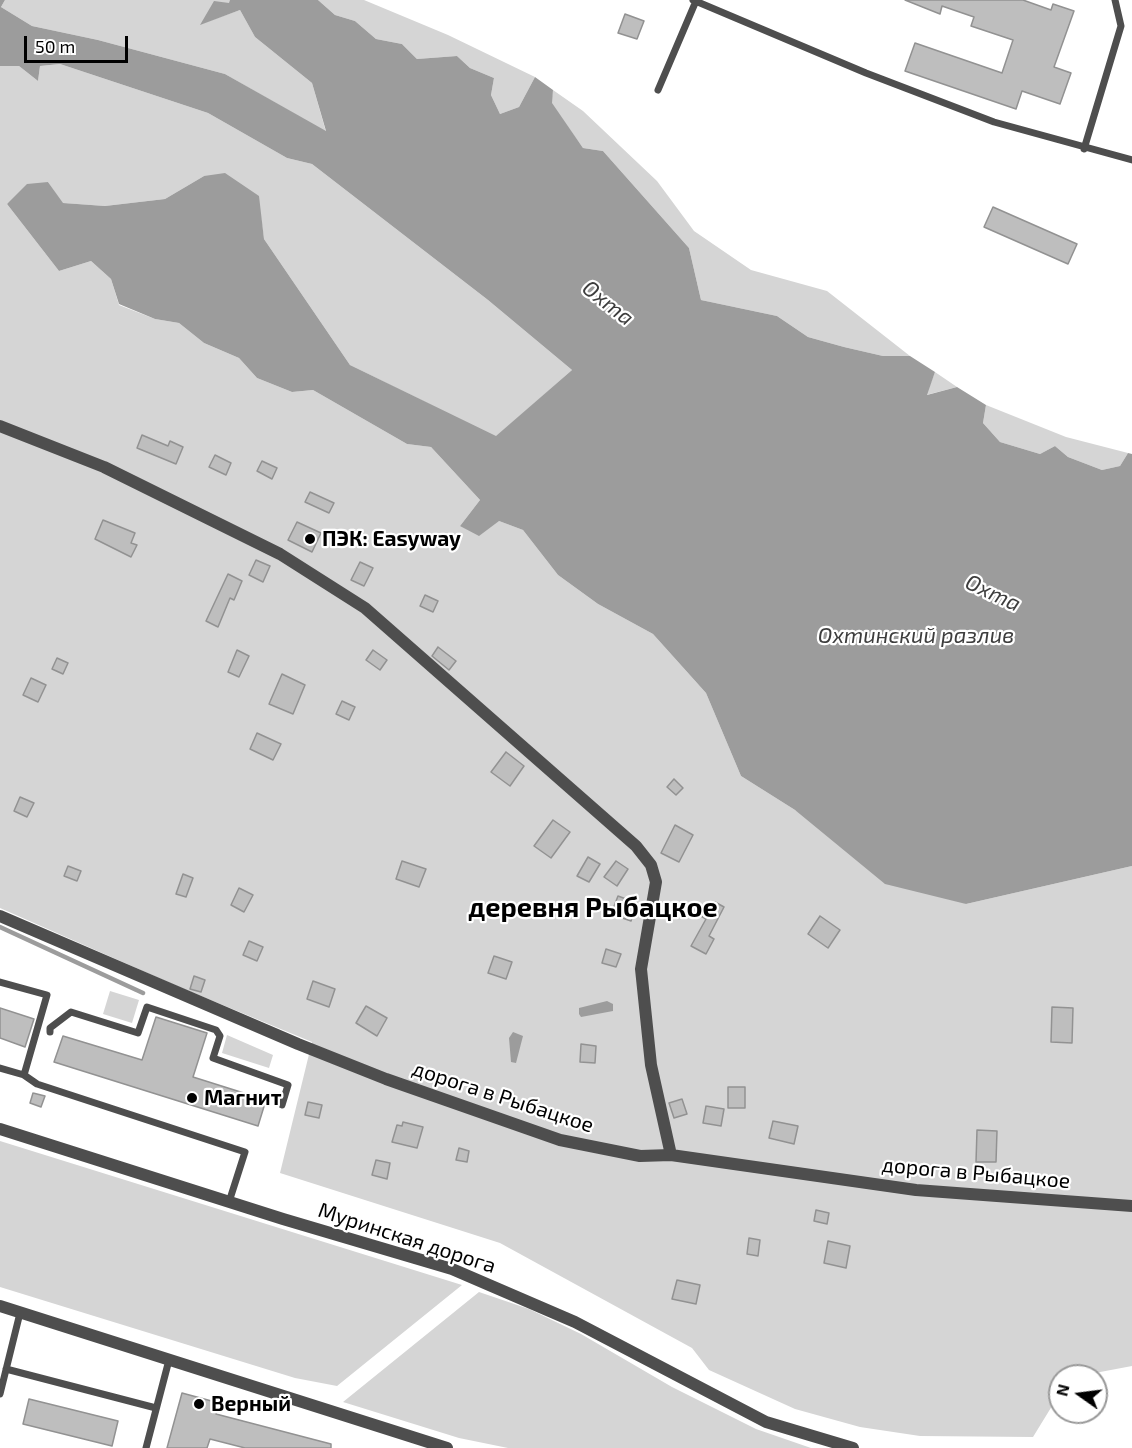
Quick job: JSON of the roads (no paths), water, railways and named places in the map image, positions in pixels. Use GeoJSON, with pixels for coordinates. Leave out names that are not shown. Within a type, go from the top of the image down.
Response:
{"type":"FeatureCollection","features":[{"type":"Feature","properties":{"kind":"street"},"geometry":{"type":"LineString","coordinates":[[0,426],[104,467],[280,554],[365,608],[636,846],[651,865],[656,882],[641,969],[651,1065],[671,1155]]}},
{"type":"Feature","properties":{"kind":"street","name":"дорога в Рыбацкое"},"geometry":{"type":"LineString","coordinates":[[0,916],[298,1044],[396,1083],[560,1140],[640,1156],[671,1155],[916,1190],[1132,1206]]}},
{"type":"Feature","properties":{"kind":"street","name":"Муринская дорога"},"geometry":{"type":"LineString","coordinates":[[0,1129],[472,1276],[575,1322],[766,1422],[853,1448]]}},
{"type":"Feature","properties":{"kind":"street"},"geometry":{"type":"LineString","coordinates":[[0,1306],[169,1360],[415,1444],[447,1448]]}},
{"type":"Feature","properties":{"kind":"lane"},"geometry":{"type":"LineString","coordinates":[[1084,149],[1121,26],[1115,0]]}},
{"type":"Feature","properties":{"kind":"lane"},"geometry":{"type":"LineString","coordinates":[[658,90],[694,1],[866,73],[994,122],[1084,149],[1132,160]]}},
{"type":"Feature","properties":{"kind":"lane"},"geometry":{"type":"LineString","coordinates":[[0,982],[47,995],[24,1076]]}},
{"type":"Feature","properties":{"kind":"lane"},"geometry":{"type":"LineString","coordinates":[[50,1032],[50,1028],[71,1012],[138,1034],[147,1007],[216,1030],[220,1036],[213,1058],[288,1084],[282,1105]]}},
{"type":"Feature","properties":{"kind":"lane"},"geometry":{"type":"LineString","coordinates":[[0,1068],[24,1076],[37,1084],[245,1152],[229,1202]]}},
{"type":"Feature","properties":{"kind":"lane"},"geometry":{"type":"LineString","coordinates":[[0,1394],[20,1313]]}},
{"type":"Feature","properties":{"kind":"lane"},"geometry":{"type":"LineString","coordinates":[[146,1448],[169,1360]]}},
{"type":"Feature","properties":{"kind":"lane"},"geometry":{"type":"LineString","coordinates":[[6,1369],[156,1408]]}},
{"type":"Feature","properties":{"kind":"water","name":"Охтинский разлив"},"geometry":{"type":"Polygon","coordinates":[[[0,0],[5,0],[1,7],[32,26],[98,40],[225,74],[326,131],[312,83],[255,37],[240,10],[200,25],[214,1],[229,3],[230,0],[318,0],[335,15],[355,21],[376,39],[402,44],[417,59],[457,56],[470,68],[494,78],[491,95],[500,114],[519,107],[535,77],[553,90],[552,103],[583,148],[603,151],[689,248],[701,300],[777,316],[808,337],[844,347],[883,356],[910,356],[935,372],[927,395],[957,387],[986,405],[983,423],[1000,442],[1040,454],[1055,446],[1068,457],[1102,470],[1120,466],[1128,453],[1132,454],[1132,866],[966,904],[885,884],[795,810],[741,776],[706,693],[653,634],[598,604],[558,575],[523,530],[499,521],[479,536],[460,526],[480,500],[431,447],[407,444],[313,390],[292,392],[257,378],[239,358],[204,343],[179,323],[155,319],[119,304],[111,279],[91,261],[59,271],[7,204],[27,184],[48,182],[63,203],[105,206],[165,199],[204,176],[225,173],[259,196],[264,239],[350,365],[496,436],[572,370],[488,300],[312,164],[287,158],[208,113],[60,64],[40,66],[38,81],[19,66],[0,66],[0,0]]]}},
{"type":"Feature","properties":{"kind":"water"},"geometry":{"type":"Polygon","coordinates":[[[607,1001],[613,1004],[613,1011],[581,1017],[579,1014],[579,1008],[607,1001]]]}},
{"type":"Feature","properties":{"kind":"water"},"geometry":{"type":"Polygon","coordinates":[[[513,1032],[523,1036],[516,1063],[511,1062],[509,1038],[513,1032]]]}},
{"type":"Feature","properties":{"kind":"waterway"},"geometry":{"type":"LineString","coordinates":[[0,927],[143,993]]}},
{"type":"Feature","properties":{"kind":"place","name":"ПЭК: Easyway"},"geometry":{"type":"Point","coordinates":[310,539]}},
{"type":"Feature","properties":{"kind":"place","name":"Магнит"},"geometry":{"type":"Point","coordinates":[192,1098]}},
{"type":"Feature","properties":{"kind":"place","name":"Верный"},"geometry":{"type":"Point","coordinates":[199,1404]}},
{"type":"Feature","properties":{"kind":"district","name":"деревня Рыбацкое"},"geometry":{"type":"Point","coordinates":[593,908]}},
{"type":"Feature","properties":{"kind":"water label","name":"Охта"},"geometry":{"type":"Point","coordinates":[608,303]}},
{"type":"Feature","properties":{"kind":"water label","name":"Охта"},"geometry":{"type":"Point","coordinates":[993,593]}}]}
